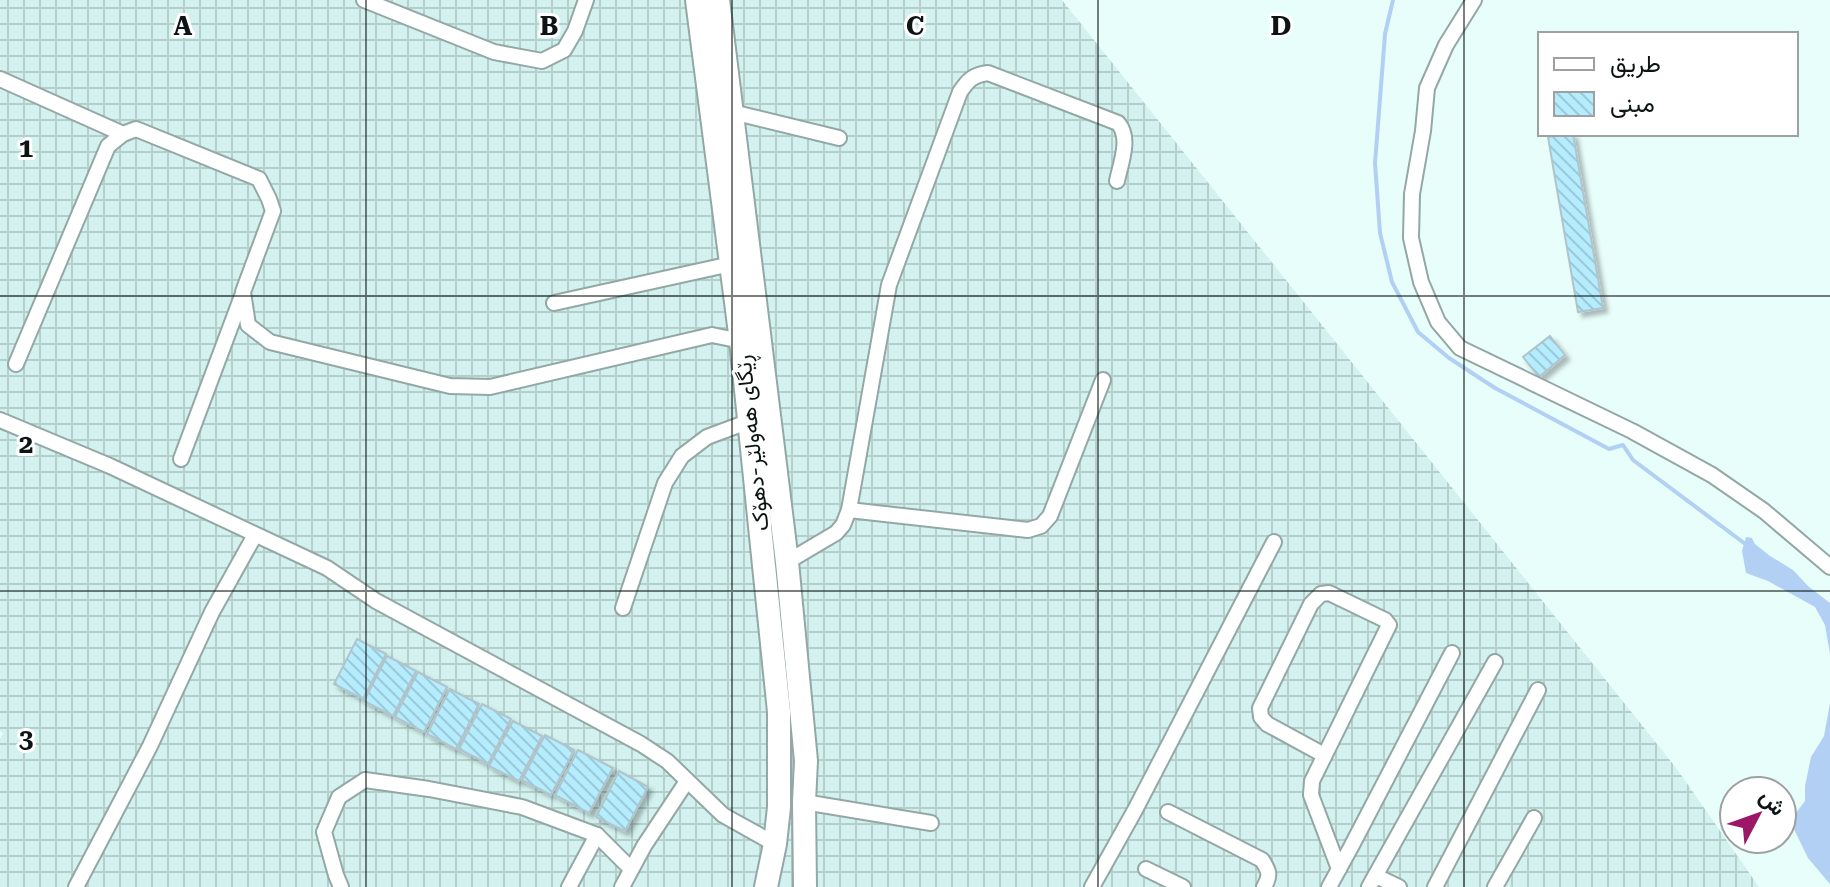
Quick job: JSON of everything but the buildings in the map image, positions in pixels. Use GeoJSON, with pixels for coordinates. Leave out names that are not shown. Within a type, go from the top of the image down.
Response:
{"type":"FeatureCollection","features":[{"type":"Feature","properties":{"kind":"highway","name":"ڕێگای هەولێر-دهۆک"},"geometry":{"type":"LineString","coordinates":[[697,0],[741,341],[779,712],[779,807],[766,887]]}},
{"type":"Feature","properties":{"kind":"highway","name":"ڕێگای هەولێر-دهۆک"},"geometry":{"type":"LineString","coordinates":[[718,0],[787,562],[806,761],[805,887]]}},
{"type":"Feature","properties":{"kind":"street"},"geometry":{"type":"LineString","coordinates":[[364,0],[494,52],[542,61],[564,50],[575,31],[586,0]]}},
{"type":"Feature","properties":{"kind":"street"},"geometry":{"type":"LineString","coordinates":[[1474,0],[1446,45],[1427,88],[1412,194],[1411,238],[1421,282],[1438,322],[1460,348],[1632,431],[1712,475],[1764,511],[1830,567]]}},
{"type":"Feature","properties":{"kind":"street"},"geometry":{"type":"LineString","coordinates":[[787,562],[836,533],[849,510],[889,285],[960,92],[967,81],[975,75],[988,73],[1118,123],[1125,130],[1125,139],[1117,181]]}},
{"type":"Feature","properties":{"kind":"street"},"geometry":{"type":"LineString","coordinates":[[0,79],[123,134]]}},
{"type":"Feature","properties":{"kind":"street"},"geometry":{"type":"LineString","coordinates":[[732,112],[839,138]]}},
{"type":"Feature","properties":{"kind":"street"},"geometry":{"type":"LineString","coordinates":[[16,364],[108,146],[123,134],[136,129],[259,179],[273,211],[181,459]]}},
{"type":"Feature","properties":{"kind":"street"},"geometry":{"type":"LineString","coordinates":[[554,303],[731,264]]}},
{"type":"Feature","properties":{"kind":"street"},"geometry":{"type":"LineString","coordinates":[[243,292],[248,325],[270,342],[450,386],[490,387],[712,335],[741,341]]}},
{"type":"Feature","properties":{"kind":"street"},"geometry":{"type":"LineString","coordinates":[[849,510],[1028,530],[1041,526],[1050,516],[1103,380]]}},
{"type":"Feature","properties":{"kind":"street"},"geometry":{"type":"LineString","coordinates":[[0,420],[110,466],[327,568],[376,601],[641,744],[667,761],[723,815],[775,844]]}},
{"type":"Feature","properties":{"kind":"street"},"geometry":{"type":"LineString","coordinates":[[623,608],[665,483],[682,456],[707,437],[750,421]]}},
{"type":"Feature","properties":{"kind":"street"},"geometry":{"type":"LineString","coordinates":[[76,887],[150,746],[212,612],[255,535]]}},
{"type":"Feature","properties":{"kind":"street"},"geometry":{"type":"LineString","coordinates":[[1092,887],[1274,542]]}},
{"type":"Feature","properties":{"kind":"street"},"geometry":{"type":"LineString","coordinates":[[1324,755],[1267,724],[1261,717],[1260,708],[1311,604],[1321,594],[1329,593],[1385,620],[1389,625],[1312,781],[1311,795],[1339,869]]}},
{"type":"Feature","properties":{"kind":"street"},"geometry":{"type":"LineString","coordinates":[[1329,887],[1452,653]]}},
{"type":"Feature","properties":{"kind":"street"},"geometry":{"type":"LineString","coordinates":[[1399,887],[1373,881],[1495,662]]}},
{"type":"Feature","properties":{"kind":"street"},"geometry":{"type":"LineString","coordinates":[[1435,887],[1538,690]]}},
{"type":"Feature","properties":{"kind":"street"},"geometry":{"type":"LineString","coordinates":[[341,887],[324,832],[339,797],[365,780],[522,807],[597,835],[631,869]]}},
{"type":"Feature","properties":{"kind":"street"},"geometry":{"type":"LineString","coordinates":[[622,887],[687,781]]}},
{"type":"Feature","properties":{"kind":"street"},"geometry":{"type":"LineString","coordinates":[[804,802],[931,823]]}},
{"type":"Feature","properties":{"kind":"street"},"geometry":{"type":"LineString","coordinates":[[1168,812],[1262,860],[1270,878],[1264,887]]}},
{"type":"Feature","properties":{"kind":"street"},"geometry":{"type":"LineString","coordinates":[[1495,887],[1534,818]]}},
{"type":"Feature","properties":{"kind":"street"},"geometry":{"type":"LineString","coordinates":[[569,887],[597,835]]}},
{"type":"Feature","properties":{"kind":"street"},"geometry":{"type":"LineString","coordinates":[[1146,869],[1183,887]]}},
{"type":"Feature","properties":{"kind":"shaded area"},"geometry":{"type":"Polygon","coordinates":[[[0,0],[1062,0],[1677,769],[1718,828],[1718,855],[1737,855],[1759,887],[0,887],[0,739],[3,733],[0,731],[0,0]]]}},
{"type":"Feature","properties":{"kind":"water"},"geometry":{"type":"Polygon","coordinates":[[[1746,537],[1752,538],[1770,556],[1793,570],[1830,603],[1830,654],[1825,625],[1815,607],[1768,581],[1746,573],[1742,551],[1746,537]]]}},
{"type":"Feature","properties":{"kind":"water"},"geometry":{"type":"Polygon","coordinates":[[[1830,703],[1830,884],[1808,858],[1798,837],[1798,810],[1805,801],[1811,757],[1824,736],[1830,703]]]}},
{"type":"Feature","properties":{"kind":"waterway"},"geometry":{"type":"LineString","coordinates":[[1393,0],[1385,34],[1375,163],[1380,233],[1392,282],[1418,332],[1449,358],[1495,388],[1609,449],[1623,445],[1633,460],[1744,543]]}}]}
